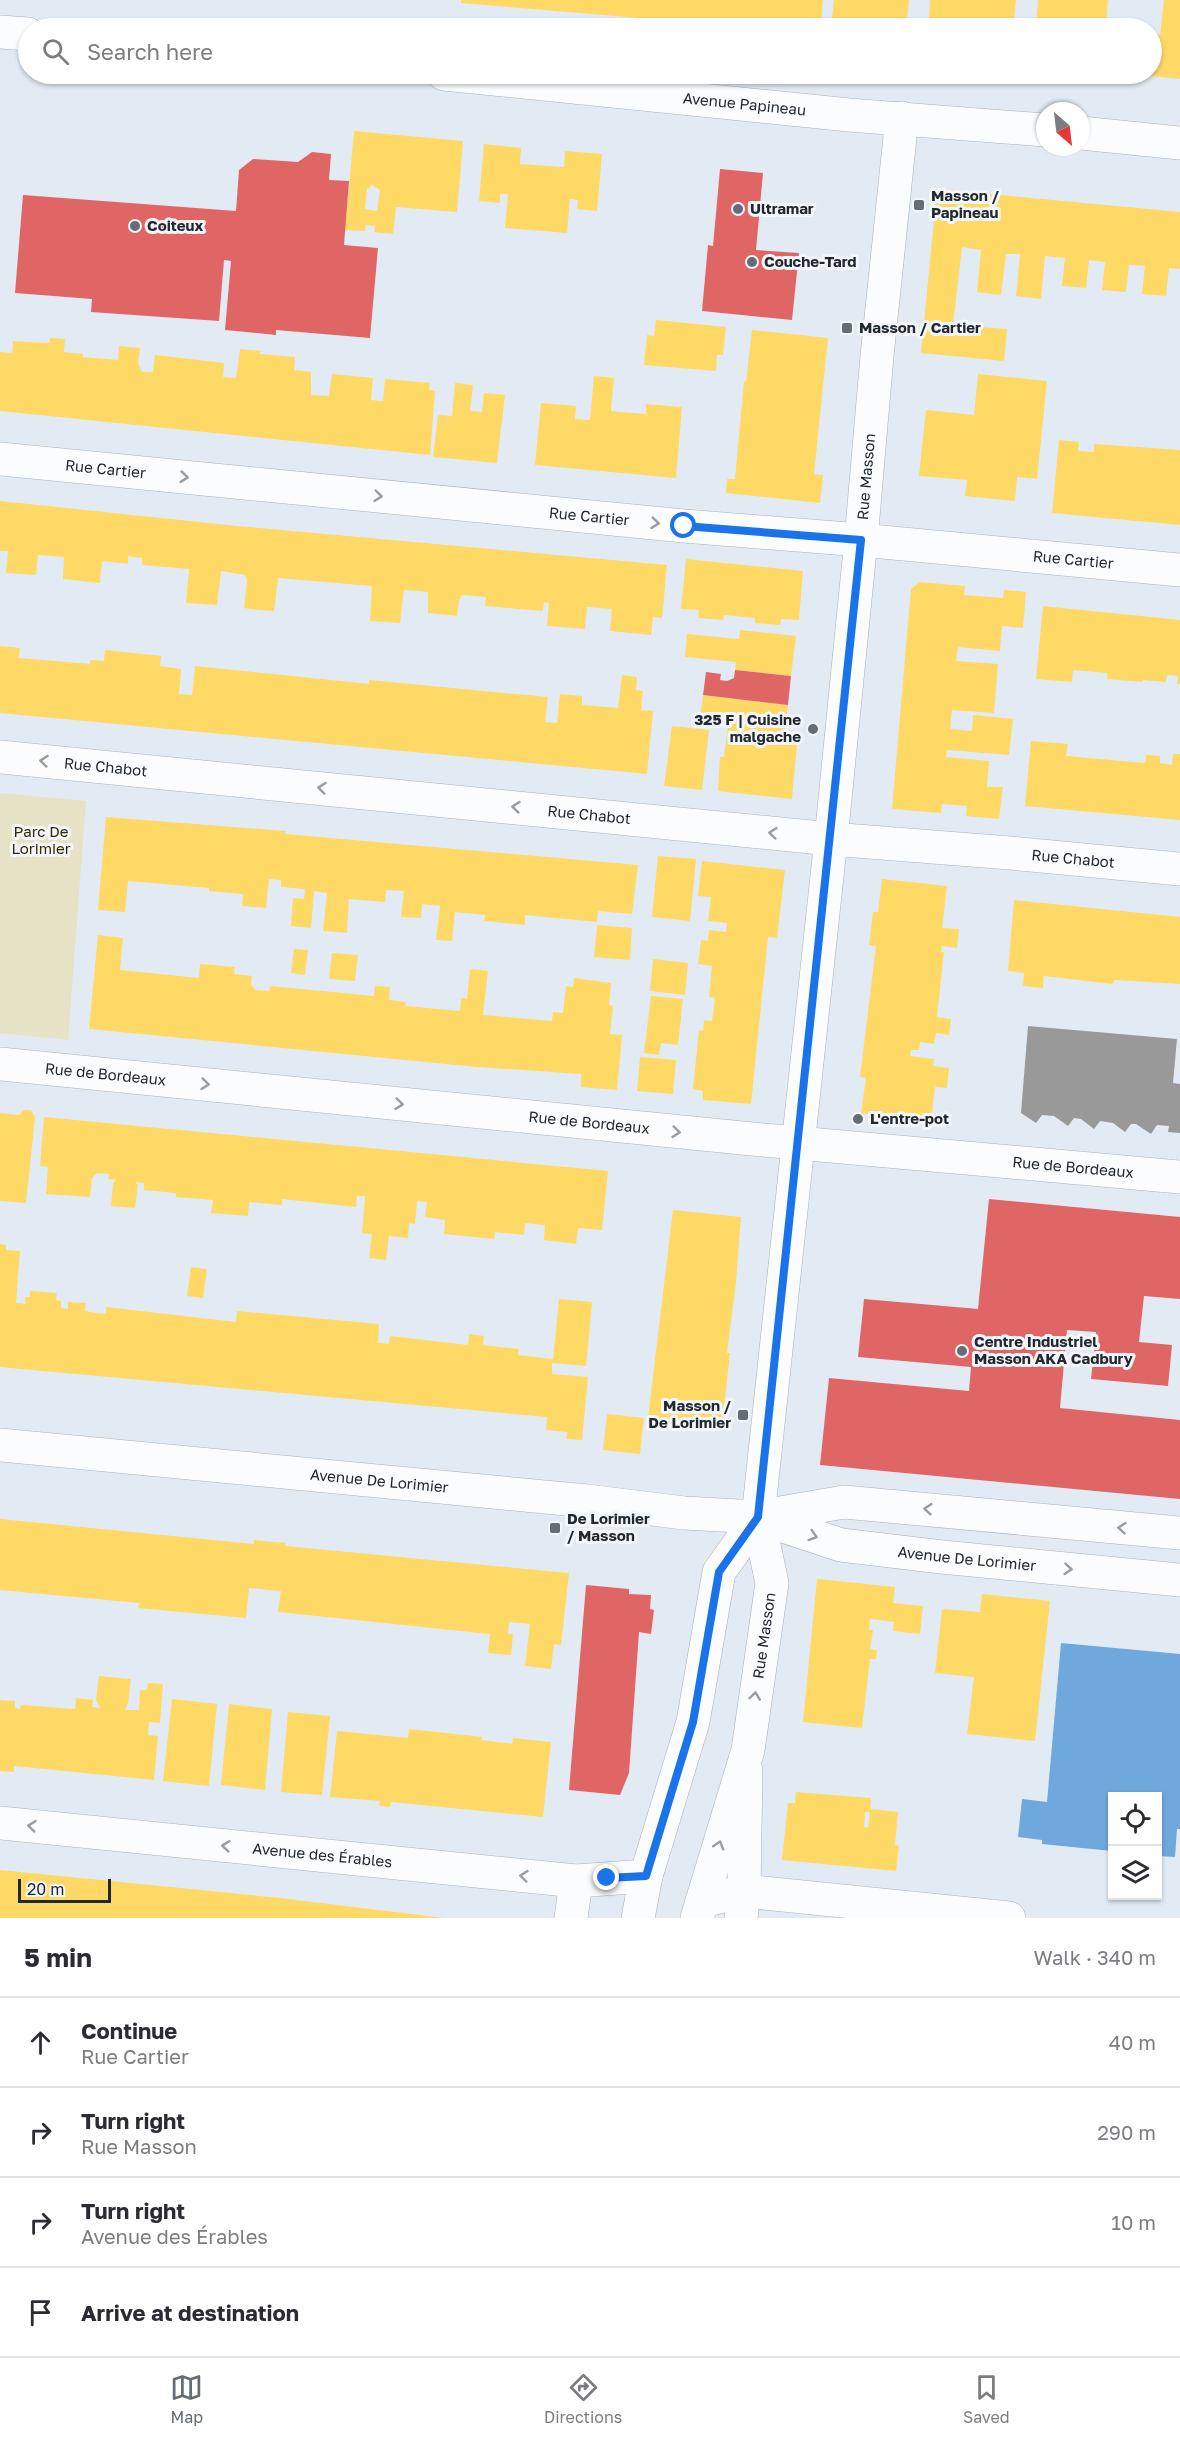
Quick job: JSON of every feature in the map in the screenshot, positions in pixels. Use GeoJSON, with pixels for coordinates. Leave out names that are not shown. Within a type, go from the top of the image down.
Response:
{"type":"FeatureCollection","features":[{"type":"Feature","properties":{"kind":"street"},"geometry":{"type":"LineString","coordinates":[[0,32],[18,33]]}},
{"type":"Feature","properties":{"kind":"street","name":"Avenue Papineau"},"geometry":{"type":"LineString","coordinates":[[543,84],[849,115],[1036,129]]}},
{"type":"Feature","properties":{"kind":"street","name":"Rue Masson"},"geometry":{"type":"LineString","coordinates":[[742,1904],[747,1754],[772,1583],[758,1517],[796,1143],[831,839],[902,118]]}},
{"type":"Feature","properties":{"kind":"street"},"geometry":{"type":"LineString","coordinates":[[1090,134],[1180,143]]}},
{"type":"Feature","properties":{"kind":"street","name":"Rue Cartier"},"geometry":{"type":"LineString","coordinates":[[0,459],[684,526],[1180,570]]}},
{"type":"Feature","properties":{"kind":"street","name":"Rue Chabot"},"geometry":{"type":"LineString","coordinates":[[0,757],[831,839],[1180,869]]}},
{"type":"Feature","properties":{"kind":"street","name":"Rue de Bordeaux"},"geometry":{"type":"LineString","coordinates":[[0,1064],[796,1143],[1180,1177]]}},
{"type":"Feature","properties":{"kind":"street","name":"Avenue De Lorimier"},"geometry":{"type":"LineString","coordinates":[[0,1445],[587,1501],[684,1513],[758,1517],[844,1502],[1180,1533]]}},
{"type":"Feature","properties":{"kind":"street","name":"Rue Masson"},"geometry":{"type":"LineString","coordinates":[[638,1918],[646,1876],[693,1722],[719,1572],[758,1517]]}},
{"type":"Feature","properties":{"kind":"street","name":"Avenue De Lorimier"},"geometry":{"type":"LineString","coordinates":[[758,1517],[840,1545],[1180,1580]]}},
{"type":"Feature","properties":{"kind":"street","name":"Rue Masson"},"geometry":{"type":"LineString","coordinates":[[700,1910],[747,1754]]}},
{"type":"Feature","properties":{"kind":"street","name":"Avenue des Érables"},"geometry":{"type":"LineString","coordinates":[[0,1823],[576,1881],[646,1876]]}},
{"type":"Feature","properties":{"kind":"street"},"geometry":{"type":"LineString","coordinates":[[571,1918],[576,1881]]}},
{"type":"Feature","properties":{"kind":"street"},"geometry":{"type":"LineString","coordinates":[[700,1910],[742,1904],[1009,1918]]}},
{"type":"Feature","properties":{"kind":"green space","name":"Parc De Lorimier"},"geometry":{"type":"Polygon","coordinates":[[[0,793],[86,801],[68,1040],[0,1033],[0,793]]]}},
{"type":"Feature","properties":{"kind":"building: Homes"},"geometry":{"type":"Polygon","coordinates":[[[461,0],[823,0],[822,18],[639,18],[461,3],[461,0]]]}},
{"type":"Feature","properties":{"kind":"building: Homes"},"geometry":{"type":"Polygon","coordinates":[[[834,0],[909,0],[907,18],[832,18],[834,0]]]}},
{"type":"Feature","properties":{"kind":"building: Homes"},"geometry":{"type":"Polygon","coordinates":[[[930,0],[1016,0],[1014,18],[929,18],[930,0]]]}},
{"type":"Feature","properties":{"kind":"building: Homes"},"geometry":{"type":"Polygon","coordinates":[[[1038,0],[1108,0],[1107,18],[1037,18],[1038,0]]]}},
{"type":"Feature","properties":{"kind":"building: Homes"},"geometry":{"type":"Polygon","coordinates":[[[1164,0],[1180,0],[1180,79],[1162,77],[1164,0]]]}},
{"type":"Feature","properties":{"kind":"building: Homes"},"geometry":{"type":"Polygon","coordinates":[[[354,131],[463,141],[457,212],[396,207],[393,234],[374,232],[375,226],[366,225],[365,231],[345,230],[354,131]],[[372,185],[367,189],[365,209],[377,211],[380,190],[372,185]]]}},
{"type":"Feature","properties":{"kind":"building: Homes"},"geometry":{"type":"Polygon","coordinates":[[[484,144],[521,148],[520,164],[564,167],[565,151],[602,154],[597,211],[577,209],[578,200],[570,199],[567,233],[505,228],[508,194],[500,194],[500,203],[479,201],[484,144]]]}},
{"type":"Feature","properties":{"kind":"building: Homes"},"geometry":{"type":"Polygon","coordinates":[[[937,189],[1180,212],[1180,269],[1169,268],[1166,296],[1142,294],[1145,266],[1129,265],[1126,292],[1102,290],[1105,262],[1089,260],[1086,288],[1062,286],[1065,258],[1045,256],[1041,299],[1016,296],[1020,254],[1006,254],[1001,295],[977,292],[981,250],[962,247],[953,325],[1007,329],[1004,361],[921,353],[937,189]]]}},
{"type":"Feature","properties":{"kind":"building: Homes"},"geometry":{"type":"Polygon","coordinates":[[[656,320],[726,327],[723,355],[717,355],[716,371],[644,365],[647,335],[654,336],[656,320]]]}},
{"type":"Feature","properties":{"kind":"building: Homes"},"geometry":{"type":"Polygon","coordinates":[[[752,330],[828,338],[814,474],[823,475],[820,503],[726,493],[727,479],[735,479],[744,381],[746,382],[752,330]]]}},
{"type":"Feature","properties":{"kind":"building: Homes"},"geometry":{"type":"Polygon","coordinates":[[[50,338],[65,339],[64,352],[83,354],[83,357],[118,360],[119,346],[140,348],[138,363],[142,372],[153,372],[155,355],[224,363],[223,377],[236,378],[240,349],[261,351],[259,354],[295,357],[294,370],[311,372],[311,395],[329,396],[332,374],[373,378],[371,400],[383,401],[385,379],[430,383],[429,390],[435,391],[430,455],[0,411],[0,352],[12,353],[13,341],[49,343],[50,338]]]}},
{"type":"Feature","properties":{"kind":"building: Homes"},"geometry":{"type":"Polygon","coordinates":[[[978,374],[1047,381],[1037,479],[1017,477],[1015,501],[965,496],[967,480],[919,476],[926,410],[974,415],[978,374]]]}},
{"type":"Feature","properties":{"kind":"building: Homes"},"geometry":{"type":"Polygon","coordinates":[[[594,376],[614,378],[611,411],[646,414],[646,404],[682,407],[676,478],[535,465],[541,403],[576,406],[575,419],[590,420],[594,376]]]}},
{"type":"Feature","properties":{"kind":"building: Homes"},"geometry":{"type":"Polygon","coordinates":[[[455,383],[473,385],[470,411],[482,412],[484,393],[505,395],[497,463],[433,457],[438,415],[452,416],[455,383]]]}},
{"type":"Feature","properties":{"kind":"building: Homes"},"geometry":{"type":"Polygon","coordinates":[[[1059,440],[1079,442],[1078,451],[1094,452],[1094,444],[1180,450],[1180,525],[1052,513],[1059,440]]]}},
{"type":"Feature","properties":{"kind":"building: Homes"},"geometry":{"type":"Polygon","coordinates":[[[0,501],[237,526],[667,565],[662,618],[653,617],[651,635],[610,631],[612,609],[587,607],[585,629],[547,626],[549,603],[544,602],[543,611],[485,606],[486,597],[462,595],[457,616],[428,613],[428,592],[404,590],[400,623],[370,621],[372,586],[278,578],[274,611],[258,610],[244,608],[247,581],[245,575],[221,571],[217,605],[186,603],[189,569],[142,565],[142,558],[128,556],[128,564],[102,561],[100,583],[63,579],[64,557],[38,555],[36,575],[6,573],[8,551],[0,551],[0,501]]]}},
{"type":"Feature","properties":{"kind":"building: Homes"},"geometry":{"type":"Polygon","coordinates":[[[686,559],[803,571],[799,620],[781,619],[780,625],[755,623],[755,618],[724,615],[723,620],[698,618],[699,610],[681,609],[686,559]]]}},
{"type":"Feature","properties":{"kind":"building: Homes"},"geometry":{"type":"Polygon","coordinates":[[[920,582],[965,586],[964,595],[1003,598],[1004,590],[1026,592],[1023,628],[1002,626],[1000,651],[958,647],[956,661],[998,664],[994,713],[952,710],[950,729],[972,731],[973,715],[1013,719],[1009,755],[947,750],[946,757],[989,761],[987,787],[1003,787],[999,819],[966,816],[967,806],[942,804],[941,813],[892,809],[911,589],[920,582]]]}},
{"type":"Feature","properties":{"kind":"building: Homes"},"geometry":{"type":"Polygon","coordinates":[[[1043,606],[1180,620],[1180,684],[1177,684],[1178,676],[1167,675],[1166,682],[1143,680],[1143,682],[1107,679],[1108,673],[1073,670],[1072,682],[1036,679],[1043,606]]]}},
{"type":"Feature","properties":{"kind":"building: Homes"},"geometry":{"type":"Polygon","coordinates":[[[740,630],[796,636],[791,676],[735,670],[736,662],[685,657],[687,634],[739,639],[740,630]]]}},
{"type":"Feature","properties":{"kind":"building: Homes"},"geometry":{"type":"Polygon","coordinates":[[[0,646],[20,648],[19,658],[90,664],[90,660],[104,661],[105,650],[161,656],[160,666],[181,669],[179,694],[192,695],[195,666],[369,684],[369,680],[548,697],[545,722],[557,723],[560,694],[582,696],[582,705],[618,708],[622,675],[637,677],[636,690],[643,691],[641,710],[653,711],[647,774],[0,713],[0,646]]]}},
{"type":"Feature","properties":{"kind":"building: Homes"},"geometry":{"type":"Polygon","coordinates":[[[703,695],[788,705],[785,733],[798,734],[792,799],[718,791],[720,757],[724,757],[729,718],[717,714],[716,721],[700,719],[703,695]]]}},
{"type":"Feature","properties":{"kind":"building: Homes"},"geometry":{"type":"Polygon","coordinates":[[[672,726],[709,730],[702,790],[664,786],[672,726]]]}},
{"type":"Feature","properties":{"kind":"building: Homes"},"geometry":{"type":"Polygon","coordinates":[[[1031,741],[1068,744],[1066,756],[1145,763],[1146,755],[1160,756],[1160,763],[1172,765],[1173,754],[1180,754],[1180,820],[1025,806],[1031,741]]]}},
{"type":"Feature","properties":{"kind":"building: Homes"},"geometry":{"type":"Polygon","coordinates":[[[106,817],[286,831],[285,834],[638,865],[632,914],[598,911],[597,922],[525,915],[525,925],[484,921],[485,915],[455,912],[452,941],[436,940],[440,906],[422,904],[421,918],[401,917],[404,891],[386,890],[385,902],[349,899],[347,933],[323,931],[327,893],[314,891],[311,928],[291,926],[293,898],[304,899],[305,889],[281,887],[281,880],[269,879],[266,908],[242,906],[243,894],[209,891],[209,888],[128,881],[125,912],[98,910],[106,817]]]}},
{"type":"Feature","properties":{"kind":"building: Homes"},"geometry":{"type":"Polygon","coordinates":[[[658,856],[696,859],[690,921],[652,917],[658,856]]]}},
{"type":"Feature","properties":{"kind":"building: Homes"},"geometry":{"type":"Polygon","coordinates":[[[702,861],[785,870],[777,938],[768,937],[751,1104],[703,1100],[703,1091],[693,1089],[699,1030],[703,1031],[704,1020],[712,1021],[715,998],[709,997],[712,966],[698,964],[701,940],[708,941],[709,930],[726,932],[727,923],[708,921],[711,897],[698,896],[702,861]]]}},
{"type":"Feature","properties":{"kind":"building: Homes"},"geometry":{"type":"Polygon","coordinates":[[[882,879],[947,886],[942,928],[959,929],[957,948],[942,946],[941,952],[944,952],[937,1017],[951,1019],[949,1035],[936,1033],[934,1044],[920,1042],[919,1050],[911,1050],[910,1056],[934,1059],[933,1066],[949,1068],[947,1088],[935,1087],[931,1122],[861,1113],[866,1078],[860,1077],[876,946],[869,945],[873,912],[878,912],[882,879]]]}},
{"type":"Feature","properties":{"kind":"building: Homes"},"geometry":{"type":"Polygon","coordinates":[[[1014,900],[1180,917],[1180,984],[1115,980],[1112,984],[1044,976],[1043,988],[1023,986],[1024,973],[1008,971],[1014,900]]]}},
{"type":"Feature","properties":{"kind":"building: Homes"},"geometry":{"type":"Polygon","coordinates":[[[597,925],[632,928],[630,960],[594,957],[597,925]]]}},
{"type":"Feature","properties":{"kind":"building: Homes"},"geometry":{"type":"Polygon","coordinates":[[[98,935],[123,938],[120,970],[199,978],[200,964],[235,967],[234,974],[252,976],[251,985],[256,990],[269,991],[270,986],[374,996],[375,986],[390,987],[389,1000],[406,1002],[405,1006],[460,1011],[461,998],[467,999],[470,969],[488,971],[483,1015],[552,1021],[553,1012],[563,1013],[566,986],[573,987],[574,978],[611,983],[609,1005],[613,1006],[610,1034],[622,1035],[617,1090],[581,1087],[581,1074],[477,1067],[89,1029],[98,935]]]}},
{"type":"Feature","properties":{"kind":"building: Homes"},"geometry":{"type":"Polygon","coordinates":[[[294,949],[308,950],[305,975],[291,973],[294,949]]]}},
{"type":"Feature","properties":{"kind":"building: Homes"},"geometry":{"type":"Polygon","coordinates":[[[332,953],[358,955],[355,981],[329,979],[332,953]]]}},
{"type":"Feature","properties":{"kind":"building: Homes"},"geometry":{"type":"Polygon","coordinates":[[[653,959],[688,963],[685,995],[650,991],[653,959]]]}},
{"type":"Feature","properties":{"kind":"building: Homes"},"geometry":{"type":"Polygon","coordinates":[[[651,996],[683,999],[678,1045],[661,1043],[659,1055],[644,1053],[651,996]]]}},
{"type":"Feature","properties":{"kind":"building: Homes"},"geometry":{"type":"Polygon","coordinates":[[[640,1057],[676,1060],[673,1094],[637,1091],[640,1057]]]}},
{"type":"Feature","properties":{"kind":"building: Homes"},"geometry":{"type":"Polygon","coordinates":[[[24,1110],[31,1110],[35,1117],[26,1203],[0,1201],[0,1113],[19,1115],[24,1110]]]}},
{"type":"Feature","properties":{"kind":"building: Homes"},"geometry":{"type":"Polygon","coordinates":[[[44,1117],[608,1171],[602,1230],[578,1228],[576,1244],[544,1240],[545,1225],[525,1223],[524,1235],[495,1232],[494,1239],[444,1234],[445,1220],[425,1217],[427,1202],[417,1201],[415,1224],[409,1223],[408,1238],[389,1236],[386,1260],[369,1258],[372,1234],[362,1233],[365,1196],[357,1196],[356,1207],[282,1199],[282,1205],[249,1202],[248,1216],[211,1213],[213,1200],[176,1197],[176,1193],[144,1190],[144,1183],[135,1182],[138,1185],[135,1208],[111,1206],[113,1183],[116,1180],[108,1179],[109,1174],[97,1173],[92,1178],[90,1197],[46,1194],[48,1167],[40,1166],[44,1117]]]}},
{"type":"Feature","properties":{"kind":"building: Homes"},"geometry":{"type":"Polygon","coordinates":[[[673,1210],[741,1217],[722,1426],[648,1418],[673,1210]]]}},
{"type":"Feature","properties":{"kind":"building: Homes"},"geometry":{"type":"Polygon","coordinates":[[[0,1244],[6,1245],[6,1250],[20,1251],[16,1303],[26,1304],[25,1297],[30,1297],[30,1291],[57,1293],[56,1300],[61,1301],[61,1308],[68,1309],[68,1302],[86,1303],[85,1311],[106,1314],[106,1307],[236,1322],[237,1311],[379,1324],[378,1343],[389,1344],[390,1336],[468,1345],[469,1334],[484,1336],[483,1345],[519,1349],[518,1355],[553,1359],[559,1299],[592,1302],[586,1366],[552,1363],[552,1374],[588,1377],[582,1440],[566,1439],[567,1432],[546,1430],[547,1417],[0,1367],[0,1244]]]}},
{"type":"Feature","properties":{"kind":"building: Homes"},"geometry":{"type":"Polygon","coordinates":[[[191,1267],[207,1269],[203,1298],[187,1296],[191,1267]]]}},
{"type":"Feature","properties":{"kind":"building: Homes"},"geometry":{"type":"Polygon","coordinates":[[[607,1414],[644,1418],[640,1454],[603,1450],[607,1414]]]}},
{"type":"Feature","properties":{"kind":"building: Homes"},"geometry":{"type":"Polygon","coordinates":[[[0,1519],[254,1544],[254,1540],[286,1543],[285,1546],[569,1573],[561,1645],[554,1644],[551,1669],[525,1666],[530,1624],[509,1622],[508,1634],[513,1634],[511,1655],[488,1653],[490,1634],[278,1612],[281,1591],[249,1588],[246,1618],[138,1608],[139,1603],[0,1590],[0,1519]]]}},
{"type":"Feature","properties":{"kind":"building: Homes"},"geometry":{"type":"Polygon","coordinates":[[[817,1579],[895,1587],[893,1603],[923,1606],[920,1634],[893,1631],[894,1622],[870,1619],[869,1630],[873,1630],[870,1649],[877,1650],[876,1659],[870,1659],[862,1728],[803,1722],[817,1579]]]}},
{"type":"Feature","properties":{"kind":"building: Homes"},"geometry":{"type":"Polygon","coordinates":[[[982,1594],[1050,1601],[1035,1741],[967,1734],[974,1677],[935,1673],[942,1609],[980,1612],[982,1594]]]}},
{"type":"Feature","properties":{"kind":"building: Homes"},"geometry":{"type":"Polygon","coordinates":[[[99,1676],[131,1679],[125,1710],[139,1710],[140,1690],[147,1690],[148,1683],[163,1684],[160,1723],[149,1722],[148,1735],[158,1736],[154,1780],[14,1766],[14,1772],[0,1771],[0,1700],[15,1701],[15,1708],[20,1709],[21,1705],[75,1709],[76,1698],[93,1700],[92,1707],[100,1708],[96,1699],[99,1676]]]}},
{"type":"Feature","properties":{"kind":"building: Homes"},"geometry":{"type":"Polygon","coordinates":[[[172,1699],[217,1704],[209,1786],[163,1781],[172,1699]]]}},
{"type":"Feature","properties":{"kind":"building: Homes"},"geometry":{"type":"Polygon","coordinates":[[[229,1704],[272,1709],[265,1790],[221,1785],[229,1704]]]}},
{"type":"Feature","properties":{"kind":"building: Homes"},"geometry":{"type":"Polygon","coordinates":[[[288,1712],[330,1716],[322,1795],[281,1792],[288,1712]]]}},
{"type":"Feature","properties":{"kind":"building: Homes"},"geometry":{"type":"Polygon","coordinates":[[[409,1729],[482,1737],[481,1740],[512,1744],[513,1738],[551,1742],[543,1817],[391,1802],[390,1807],[379,1806],[380,1801],[330,1797],[337,1731],[408,1738],[409,1729]]]}},
{"type":"Feature","properties":{"kind":"building: Homes"},"geometry":{"type":"Polygon","coordinates":[[[796,1792],[871,1798],[870,1809],[898,1812],[895,1845],[899,1846],[896,1871],[782,1860],[788,1803],[795,1803],[796,1792]],[[865,1812],[864,1827],[868,1828],[870,1812],[865,1812]]]}},
{"type":"Feature","properties":{"kind":"building: Homes"},"geometry":{"type":"Polygon","coordinates":[[[0,1870],[280,1898],[444,1918],[0,1918],[0,1870]]]}},
{"type":"Feature","properties":{"kind":"building: Shops"},"geometry":{"type":"Polygon","coordinates":[[[312,152],[331,154],[329,180],[349,181],[344,245],[378,248],[370,338],[276,330],[276,335],[225,330],[231,261],[224,260],[219,321],[91,312],[92,299],[15,293],[23,195],[236,211],[239,170],[253,159],[298,162],[312,152]]]}},
{"type":"Feature","properties":{"kind":"building: Shops"},"geometry":{"type":"Polygon","coordinates":[[[720,169],[763,173],[756,250],[799,253],[792,320],[702,311],[708,245],[713,246],[720,169]]]}},
{"type":"Feature","properties":{"kind":"building: Shops"},"geometry":{"type":"Polygon","coordinates":[[[735,670],[791,676],[788,705],[703,695],[706,672],[721,674],[720,680],[727,681],[734,678],[735,670]]]}},
{"type":"Feature","properties":{"kind":"building: Shops","name":"Centre Industriel Masson AKA Cadbury"},"geometry":{"type":"Polygon","coordinates":[[[989,1199],[1180,1217],[1180,1299],[1144,1296],[1139,1342],[1172,1345],[1168,1386],[1091,1379],[1096,1332],[1067,1330],[1060,1408],[1180,1420],[1180,1499],[820,1465],[829,1378],[969,1391],[971,1367],[858,1357],[864,1299],[978,1309],[989,1199]]]}},
{"type":"Feature","properties":{"kind":"building: Shops"},"geometry":{"type":"Polygon","coordinates":[[[586,1585],[629,1589],[629,1594],[651,1595],[650,1609],[654,1610],[651,1634],[639,1632],[629,1773],[620,1795],[569,1790],[586,1585]]]}},
{"type":"Feature","properties":{"kind":"building: Schools"},"geometry":{"type":"Polygon","coordinates":[[[1061,1643],[1180,1654],[1180,1829],[1177,1829],[1175,1857],[1162,1856],[1162,1792],[1108,1792],[1108,1851],[1042,1844],[1042,1840],[1018,1837],[1022,1799],[1047,1802],[1061,1643]]]}},
{"type":"Feature","properties":{"kind":"building: Industry"},"geometry":{"type":"Polygon","coordinates":[[[1028,1026],[1177,1039],[1173,1083],[1180,1084],[1180,1133],[1168,1132],[1169,1126],[1157,1125],[1151,1134],[1136,1124],[1131,1124],[1125,1132],[1113,1123],[1100,1121],[1094,1129],[1081,1119],[1074,1118],[1068,1126],[1054,1116],[1042,1115],[1036,1123],[1021,1113],[1028,1026]]]}},
{"type":"Feature","properties":{"kind":"place","name":"Masson / Papineau"},"geometry":{"type":"Point","coordinates":[919,205]}},
{"type":"Feature","properties":{"kind":"place","name":"Ultramar"},"geometry":{"type":"Point","coordinates":[738,209]}},
{"type":"Feature","properties":{"kind":"place","name":"Coiteux"},"geometry":{"type":"Point","coordinates":[135,226]}},
{"type":"Feature","properties":{"kind":"place","name":"Couche-Tard"},"geometry":{"type":"Point","coordinates":[752,262]}},
{"type":"Feature","properties":{"kind":"place","name":"Masson / Cartier"},"geometry":{"type":"Point","coordinates":[847,328]}},
{"type":"Feature","properties":{"kind":"place","name":"325 F | Cuisine malgache"},"geometry":{"type":"Point","coordinates":[813,729]}},
{"type":"Feature","properties":{"kind":"place","name":"L'entre-pot"},"geometry":{"type":"Point","coordinates":[858,1119]}},
{"type":"Feature","properties":{"kind":"place","name":"Centre Industriel Masson AKA Cadbury"},"geometry":{"type":"Point","coordinates":[962,1351]}},
{"type":"Feature","properties":{"kind":"place","name":"Masson / De Lorimier"},"geometry":{"type":"Point","coordinates":[743,1415]}},
{"type":"Feature","properties":{"kind":"place","name":"De Lorimier / Masson"},"geometry":{"type":"Point","coordinates":[555,1528]}},
{"type":"Feature","properties":{"kind":"route"},"geometry":{"type":"LineString","coordinates":[[607,1878],[646,1876],[693,1722],[719,1572],[758,1517],[861,540],[684,526]]}}]}
